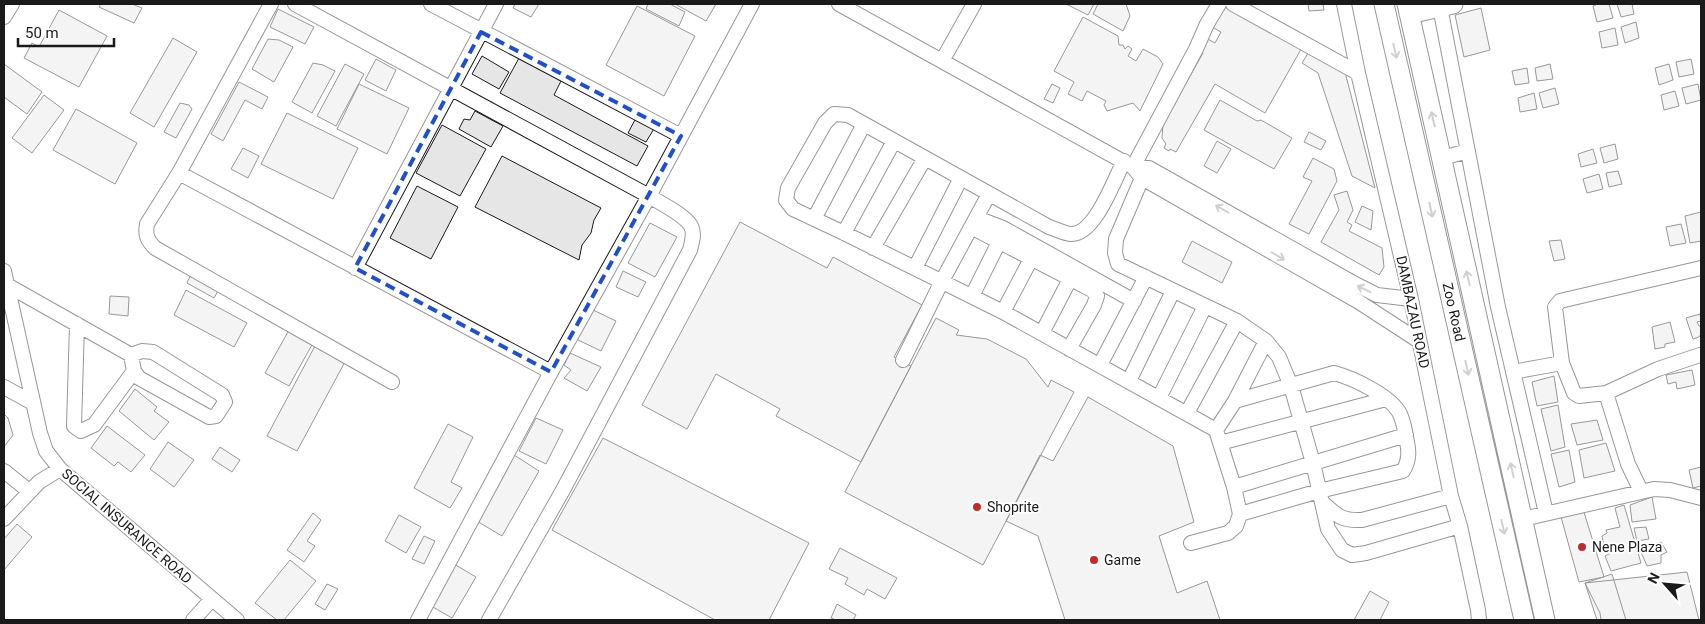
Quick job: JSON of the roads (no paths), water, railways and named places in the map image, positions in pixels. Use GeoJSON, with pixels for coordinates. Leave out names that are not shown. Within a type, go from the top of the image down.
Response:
{"type":"FeatureCollection","features":[{"type":"Feature","properties":{"kind":"main road","name":"Zoo Road"},"geometry":{"type":"LineString","coordinates":[[1384,4],[1524,620]]}},
{"type":"Feature","properties":{"kind":"main road"},"geometry":{"type":"LineString","coordinates":[[1408,9],[1447,5]]}},
{"type":"Feature","properties":{"kind":"main road","name":"Zoo Road"},"geometry":{"type":"LineString","coordinates":[[1408,9],[1546,620]]}},
{"type":"Feature","properties":{"kind":"street"},"geometry":{"type":"LineString","coordinates":[[4,17],[12,4]]}},
{"type":"Feature","properties":{"kind":"street"},"geometry":{"type":"LineString","coordinates":[[270,4],[179,173],[147,224],[146,234],[148,241],[155,248],[392,382]]}},
{"type":"Feature","properties":{"kind":"street"},"geometry":{"type":"LineString","coordinates":[[295,4],[649,196],[684,218],[691,226],[693,237],[690,250],[563,490],[489,620]]}},
{"type":"Feature","properties":{"kind":"street"},"geometry":{"type":"LineString","coordinates":[[431,4],[681,136]]}},
{"type":"Feature","properties":{"kind":"street"},"geometry":{"type":"LineString","coordinates":[[355,268],[496,4]]}},
{"type":"Feature","properties":{"kind":"street"},"geometry":{"type":"LineString","coordinates":[[418,620],[752,4]]}},
{"type":"Feature","properties":{"kind":"street"},"geometry":{"type":"LineString","coordinates":[[839,4],[1128,164],[1142,178],[1359,302],[1419,340]]}},
{"type":"Feature","properties":{"kind":"street"},"geometry":{"type":"LineString","coordinates":[[942,61],[974,4]]}},
{"type":"Feature","properties":{"kind":"street"},"geometry":{"type":"LineString","coordinates":[[1191,543],[1228,533],[1236,526],[1240,514],[1234,487],[1218,436],[1187,413],[1069,349],[1042,332],[793,209],[786,200],[788,188],[825,123],[834,114],[848,115],[1049,227],[1071,234],[1083,231],[1093,222],[1128,164],[1196,49],[1207,24],[1219,4]]}},
{"type":"Feature","properties":{"kind":"street"},"geometry":{"type":"LineString","coordinates":[[1233,4],[1358,73]]}},
{"type":"Feature","properties":{"kind":"street","name":"DAMBAZAU ROAD"},"geometry":{"type":"LineString","coordinates":[[1344,4],[1358,73],[1411,299],[1451,496],[1460,526],[1478,610],[1478,620]]}},
{"type":"Feature","properties":{"kind":"street"},"geometry":{"type":"LineString","coordinates":[[1447,5],[1468,151],[1498,307],[1546,513]]}},
{"type":"Feature","properties":{"kind":"street"},"geometry":{"type":"LineString","coordinates":[[814,219],[864,124]]}},
{"type":"Feature","properties":{"kind":"street"},"geometry":{"type":"LineString","coordinates":[[844,233],[894,141]]}},
{"type":"Feature","properties":{"kind":"street"},"geometry":{"type":"LineString","coordinates":[[1442,158],[1468,151]]}},
{"type":"Feature","properties":{"kind":"street"},"geometry":{"type":"LineString","coordinates":[[873,248],[925,158]]}},
{"type":"Feature","properties":{"kind":"street"},"geometry":{"type":"LineString","coordinates":[[1128,164],[1149,168],[1376,295],[1411,299]]}},
{"type":"Feature","properties":{"kind":"street"},"geometry":{"type":"LineString","coordinates":[[179,173],[551,372]]}},
{"type":"Feature","properties":{"kind":"street"},"geometry":{"type":"LineString","coordinates":[[915,268],[961,178]]}},
{"type":"Feature","properties":{"kind":"street"},"geometry":{"type":"LineString","coordinates":[[1142,178],[1116,239],[1115,253],[1118,264],[1237,321],[1266,341],[1279,357],[1291,386],[1302,422],[1328,529],[1342,550],[1352,555],[1366,553],[1460,526]]}},
{"type":"Feature","properties":{"kind":"street"},"geometry":{"type":"LineString","coordinates":[[903,360],[942,281],[989,194]]}},
{"type":"Feature","properties":{"kind":"street"},"geometry":{"type":"LineString","coordinates":[[974,223],[999,242],[1092,290],[1097,296],[1094,305],[1069,349]]}},
{"type":"Feature","properties":{"kind":"street"},"geometry":{"type":"LineString","coordinates":[[974,223],[1003,228],[1134,301]]}},
{"type":"Feature","properties":{"kind":"street"},"geometry":{"type":"LineString","coordinates":[[972,296],[999,242]]}},
{"type":"Feature","properties":{"kind":"street"},"geometry":{"type":"LineString","coordinates":[[1003,312],[1031,259]]}},
{"type":"Feature","properties":{"kind":"street"},"geometry":{"type":"LineString","coordinates":[[1700,354],[1658,369],[1606,393],[1579,396],[1574,393],[1562,362],[1555,307],[1560,300],[1701,268]]}},
{"type":"Feature","properties":{"kind":"street"},"geometry":{"type":"LineString","coordinates":[[5,278],[77,324],[132,355]]}},
{"type":"Feature","properties":{"kind":"street","name":"SOCIAL INSURANCE ROAD"},"geometry":{"type":"LineString","coordinates":[[5,278],[40,433],[46,451],[60,469],[237,620]]}},
{"type":"Feature","properties":{"kind":"street"},"geometry":{"type":"LineString","coordinates":[[1100,365],[1146,278]]}},
{"type":"Feature","properties":{"kind":"street"},"geometry":{"type":"LineString","coordinates":[[1042,332],[1070,279]]}},
{"type":"Feature","properties":{"kind":"street"},"geometry":{"type":"LineString","coordinates":[[1129,381],[1173,291]]}},
{"type":"Feature","properties":{"kind":"street"},"geometry":{"type":"LineString","coordinates":[[1159,398],[1205,306]]}},
{"type":"Feature","properties":{"kind":"street"},"geometry":{"type":"LineString","coordinates":[[1476,313],[1498,307]]}},
{"type":"Feature","properties":{"kind":"street"},"geometry":{"type":"LineString","coordinates":[[1187,413],[1237,321]]}},
{"type":"Feature","properties":{"kind":"street"},"geometry":{"type":"LineString","coordinates":[[77,324],[74,426],[81,431],[94,425],[134,371]]}},
{"type":"Feature","properties":{"kind":"street"},"geometry":{"type":"LineString","coordinates":[[1218,436],[1266,341]]}},
{"type":"Feature","properties":{"kind":"street"},"geometry":{"type":"LineString","coordinates":[[142,351],[153,352],[222,395],[225,402],[216,416],[208,417],[139,378],[134,371],[132,355],[142,351]]}},
{"type":"Feature","properties":{"kind":"street"},"geometry":{"type":"LineString","coordinates":[[1514,372],[1562,362]]}},
{"type":"Feature","properties":{"kind":"street"},"geometry":{"type":"LineString","coordinates":[[1236,401],[1334,372],[1346,376],[1386,399],[1400,414],[1409,451],[1403,471],[1321,497],[1240,514]]}},
{"type":"Feature","properties":{"kind":"street"},"geometry":{"type":"LineString","coordinates":[[4,387],[33,403]]}},
{"type":"Feature","properties":{"kind":"street"},"geometry":{"type":"LineString","coordinates":[[1606,393],[1628,464],[1642,491]]}},
{"type":"Feature","properties":{"kind":"street"},"geometry":{"type":"LineString","coordinates":[[1218,436],[1302,422],[1386,399]]}},
{"type":"Feature","properties":{"kind":"street"},"geometry":{"type":"LineString","coordinates":[[1234,487],[1406,435]]}},
{"type":"Feature","properties":{"kind":"street"},"geometry":{"type":"LineString","coordinates":[[4,519],[39,482],[60,469]]}},
{"type":"Feature","properties":{"kind":"street"},"geometry":{"type":"LineString","coordinates":[[4,471],[29,491]]}},
{"type":"Feature","properties":{"kind":"street"},"geometry":{"type":"LineString","coordinates":[[1522,519],[1654,489],[1670,490],[1701,498]]}},
{"type":"Feature","properties":{"kind":"street"},"geometry":{"type":"LineString","coordinates":[[1321,497],[1338,516],[1350,521],[1362,520],[1451,496]]}},
{"type":"Feature","properties":{"kind":"street"},"geometry":{"type":"LineString","coordinates":[[193,620],[212,599]]}},
{"type":"Feature","properties":{"kind":"place","name":"Shoprite"},"geometry":{"type":"Point","coordinates":[977,507]}},
{"type":"Feature","properties":{"kind":"place","name":"Nene Plaza"},"geometry":{"type":"Point","coordinates":[1582,547]}},
{"type":"Feature","properties":{"kind":"place","name":"Game"},"geometry":{"type":"Point","coordinates":[1094,560]}}]}
